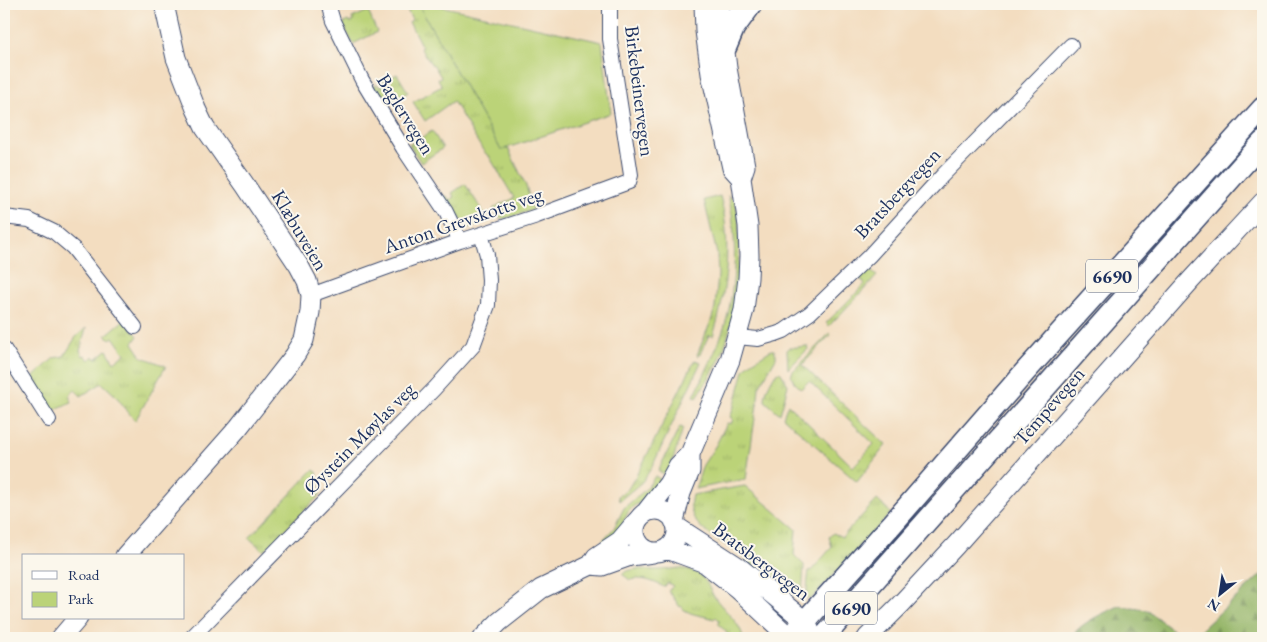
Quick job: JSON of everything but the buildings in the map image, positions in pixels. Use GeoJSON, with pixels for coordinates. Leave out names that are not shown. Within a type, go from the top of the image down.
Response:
{"type":"FeatureCollection","features":[{"type":"Feature","properties":{"kind":"highway"},"geometry":{"type":"LineString","coordinates":[[724,46],[732,27],[750,4]]}},
{"type":"Feature","properties":{"kind":"main road","name":"6690"},"geometry":{"type":"LineString","coordinates":[[790,638],[809,630],[1024,373],[1263,108]]}},
{"type":"Feature","properties":{"kind":"main road","name":"6690"},"geometry":{"type":"LineString","coordinates":[[823,638],[1263,142]]}},
{"type":"Feature","properties":{"kind":"street","name":"Klæbuveien"},"geometry":{"type":"LineString","coordinates":[[127,554],[238,428],[295,355],[304,340],[310,312],[311,295],[307,281],[299,266],[205,128],[190,97],[178,65],[164,4]]}},
{"type":"Feature","properties":{"kind":"street","name":"Baglervegen"},"geometry":{"type":"LineString","coordinates":[[328,4],[333,21],[362,80],[403,148],[446,212],[460,241]]}},
{"type":"Feature","properties":{"kind":"street","name":"Birkebeinervegen"},"geometry":{"type":"LineString","coordinates":[[610,4],[610,39],[631,174],[629,182]]}},
{"type":"Feature","properties":{"kind":"street"},"geometry":{"type":"LineString","coordinates":[[704,4],[705,31],[711,74],[732,168],[741,178]]}},
{"type":"Feature","properties":{"kind":"street"},"geometry":{"type":"LineString","coordinates":[[591,565],[596,557],[620,541],[668,484],[678,466],[690,454],[730,360],[745,302],[749,256],[748,226],[741,178],[745,166],[727,68],[718,4]]}},
{"type":"Feature","properties":{"kind":"street","name":"Bratsbergvegen"},"geometry":{"type":"LineString","coordinates":[[737,337],[758,339],[776,334],[784,331],[810,313],[869,256],[942,176],[1071,45]]}},
{"type":"Feature","properties":{"kind":"street","name":"Anton Grevskotts veg"},"geometry":{"type":"LineString","coordinates":[[311,295],[629,182]]}},
{"type":"Feature","properties":{"kind":"street","name":"Tempevegen"},"geometry":{"type":"LineString","coordinates":[[866,638],[902,604],[950,552],[1191,280],[1263,202]]}},
{"type":"Feature","properties":{"kind":"street"},"geometry":{"type":"LineString","coordinates":[[4,217],[29,220],[54,232],[74,248],[135,327]]}},
{"type":"Feature","properties":{"kind":"street","name":"Øystein Møylas veg"},"geometry":{"type":"LineString","coordinates":[[191,638],[436,388],[473,346],[488,305],[487,255],[481,234]]}},
{"type":"Feature","properties":{"kind":"street"},"geometry":{"type":"LineString","coordinates":[[4,349],[49,420]]}},
{"type":"Feature","properties":{"kind":"street"},"geometry":{"type":"LineString","coordinates":[[484,638],[499,622],[541,589],[591,565],[602,566],[630,556],[660,551],[672,545],[677,534],[676,524],[681,493],[690,471],[690,454]]}},
{"type":"Feature","properties":{"kind":"street"},"geometry":{"type":"LineString","coordinates":[[660,551],[646,550],[640,546],[634,534],[635,527],[642,516],[653,510],[666,512],[676,524]]}},
{"type":"Feature","properties":{"kind":"street","name":"Bratsbergvegen"},"geometry":{"type":"LineString","coordinates":[[676,524],[740,568],[809,630]]}},
{"type":"Feature","properties":{"kind":"street","name":"Bratsbergvegen"},"geometry":{"type":"LineString","coordinates":[[660,551],[704,563],[738,589],[790,638]]}},
{"type":"Feature","properties":{"kind":"street"},"geometry":{"type":"LineString","coordinates":[[61,638],[76,620]]}},
{"type":"Feature","properties":{"kind":"green space"},"geometry":{"type":"Polygon","coordinates":[[[404,4],[418,4],[501,150],[508,148],[526,186],[533,210],[504,219],[499,217],[493,209],[514,198],[453,101],[425,121],[413,102],[442,86],[438,79],[441,77],[420,48],[422,47],[409,22],[412,20],[404,4]]]}},
{"type":"Feature","properties":{"kind":"green space"},"geometry":{"type":"Polygon","coordinates":[[[418,4],[431,4],[602,42],[611,113],[501,150],[418,4]]]}},
{"type":"Feature","properties":{"kind":"green space"},"geometry":{"type":"Polygon","coordinates":[[[368,11],[377,32],[353,44],[343,25],[348,21],[350,23],[353,22],[352,18],[368,11]]]}},
{"type":"Feature","properties":{"kind":"green space"},"geometry":{"type":"Polygon","coordinates":[[[397,74],[408,92],[391,103],[383,105],[373,86],[378,85],[380,87],[384,85],[382,82],[397,74]]]}},
{"type":"Feature","properties":{"kind":"green space"},"geometry":{"type":"Polygon","coordinates":[[[432,131],[443,148],[421,163],[409,144],[414,142],[417,146],[421,143],[418,140],[432,131]]]}},
{"type":"Feature","properties":{"kind":"green space"},"geometry":{"type":"Polygon","coordinates":[[[465,184],[489,221],[468,228],[444,197],[445,195],[451,200],[454,197],[452,193],[465,184]]]}},
{"type":"Feature","properties":{"kind":"green space"},"geometry":{"type":"Polygon","coordinates":[[[728,195],[735,201],[739,222],[739,258],[735,303],[729,332],[719,361],[697,397],[694,396],[715,352],[725,325],[732,295],[734,243],[728,195]]]}},
{"type":"Feature","properties":{"kind":"green space"},"geometry":{"type":"Polygon","coordinates":[[[720,196],[726,230],[725,284],[713,336],[709,335],[699,356],[697,355],[715,308],[718,275],[717,254],[704,200],[720,196]]]}},
{"type":"Feature","properties":{"kind":"green space"},"geometry":{"type":"Polygon","coordinates":[[[868,271],[877,276],[829,326],[826,323],[865,284],[859,277],[863,272],[868,271]]]}},
{"type":"Feature","properties":{"kind":"green space"},"geometry":{"type":"Polygon","coordinates":[[[124,320],[138,336],[133,343],[140,356],[166,366],[135,421],[116,396],[102,383],[81,396],[75,390],[69,396],[72,402],[51,411],[31,379],[54,358],[64,356],[76,337],[86,328],[80,351],[83,356],[85,355],[89,360],[94,356],[96,359],[107,350],[114,362],[125,354],[113,337],[110,339],[106,335],[124,320]]]}},
{"type":"Feature","properties":{"kind":"green space"},"geometry":{"type":"Polygon","coordinates":[[[830,333],[802,365],[886,445],[857,482],[783,417],[788,404],[853,467],[874,444],[809,381],[801,389],[791,376],[793,371],[830,333]]]}},
{"type":"Feature","properties":{"kind":"green space"},"geometry":{"type":"Polygon","coordinates":[[[807,346],[808,349],[788,369],[787,350],[789,348],[807,346]]]}},
{"type":"Feature","properties":{"kind":"green space"},"geometry":{"type":"Polygon","coordinates":[[[774,350],[776,358],[759,387],[746,479],[695,489],[703,465],[727,423],[731,424],[733,419],[730,417],[744,370],[749,364],[774,350]]]}},
{"type":"Feature","properties":{"kind":"green space"},"geometry":{"type":"Polygon","coordinates":[[[695,360],[701,362],[652,467],[642,482],[619,501],[618,496],[628,489],[641,467],[695,360]]]}},
{"type":"Feature","properties":{"kind":"green space"},"geometry":{"type":"Polygon","coordinates":[[[778,372],[781,373],[788,385],[780,414],[765,401],[769,385],[778,372]]]}},
{"type":"Feature","properties":{"kind":"green space"},"geometry":{"type":"Polygon","coordinates":[[[680,427],[683,428],[666,475],[658,471],[680,427]]]}},
{"type":"Feature","properties":{"kind":"green space"},"geometry":{"type":"Polygon","coordinates":[[[313,470],[317,472],[320,495],[264,551],[249,538],[313,470]]]}},
{"type":"Feature","properties":{"kind":"green space"},"geometry":{"type":"Polygon","coordinates":[[[655,476],[663,481],[647,498],[628,512],[621,528],[606,544],[603,540],[614,528],[624,508],[647,488],[655,476]]]}},
{"type":"Feature","properties":{"kind":"green space"},"geometry":{"type":"Polygon","coordinates":[[[745,486],[796,529],[794,555],[804,565],[802,597],[775,584],[736,551],[705,531],[694,518],[691,507],[692,495],[745,486]]]}},
{"type":"Feature","properties":{"kind":"green space"},"geometry":{"type":"Polygon","coordinates":[[[877,500],[891,513],[811,599],[806,598],[809,570],[811,571],[832,547],[829,537],[833,533],[842,537],[877,500]]]}},
{"type":"Feature","properties":{"kind":"green space"},"geometry":{"type":"Polygon","coordinates":[[[679,568],[692,571],[703,578],[713,595],[741,630],[743,636],[729,638],[716,617],[714,619],[694,614],[680,607],[668,591],[673,586],[668,583],[664,587],[647,580],[630,580],[622,574],[635,569],[661,570],[679,568]]]}},
{"type":"Feature","properties":{"kind":"green space"},"geometry":{"type":"Polygon","coordinates":[[[1263,573],[1263,638],[1192,638],[1263,573]]]}},
{"type":"Feature","properties":{"kind":"green space"},"geometry":{"type":"Polygon","coordinates":[[[1119,606],[1147,610],[1183,638],[1071,638],[1086,623],[1119,606]]]}}]}
